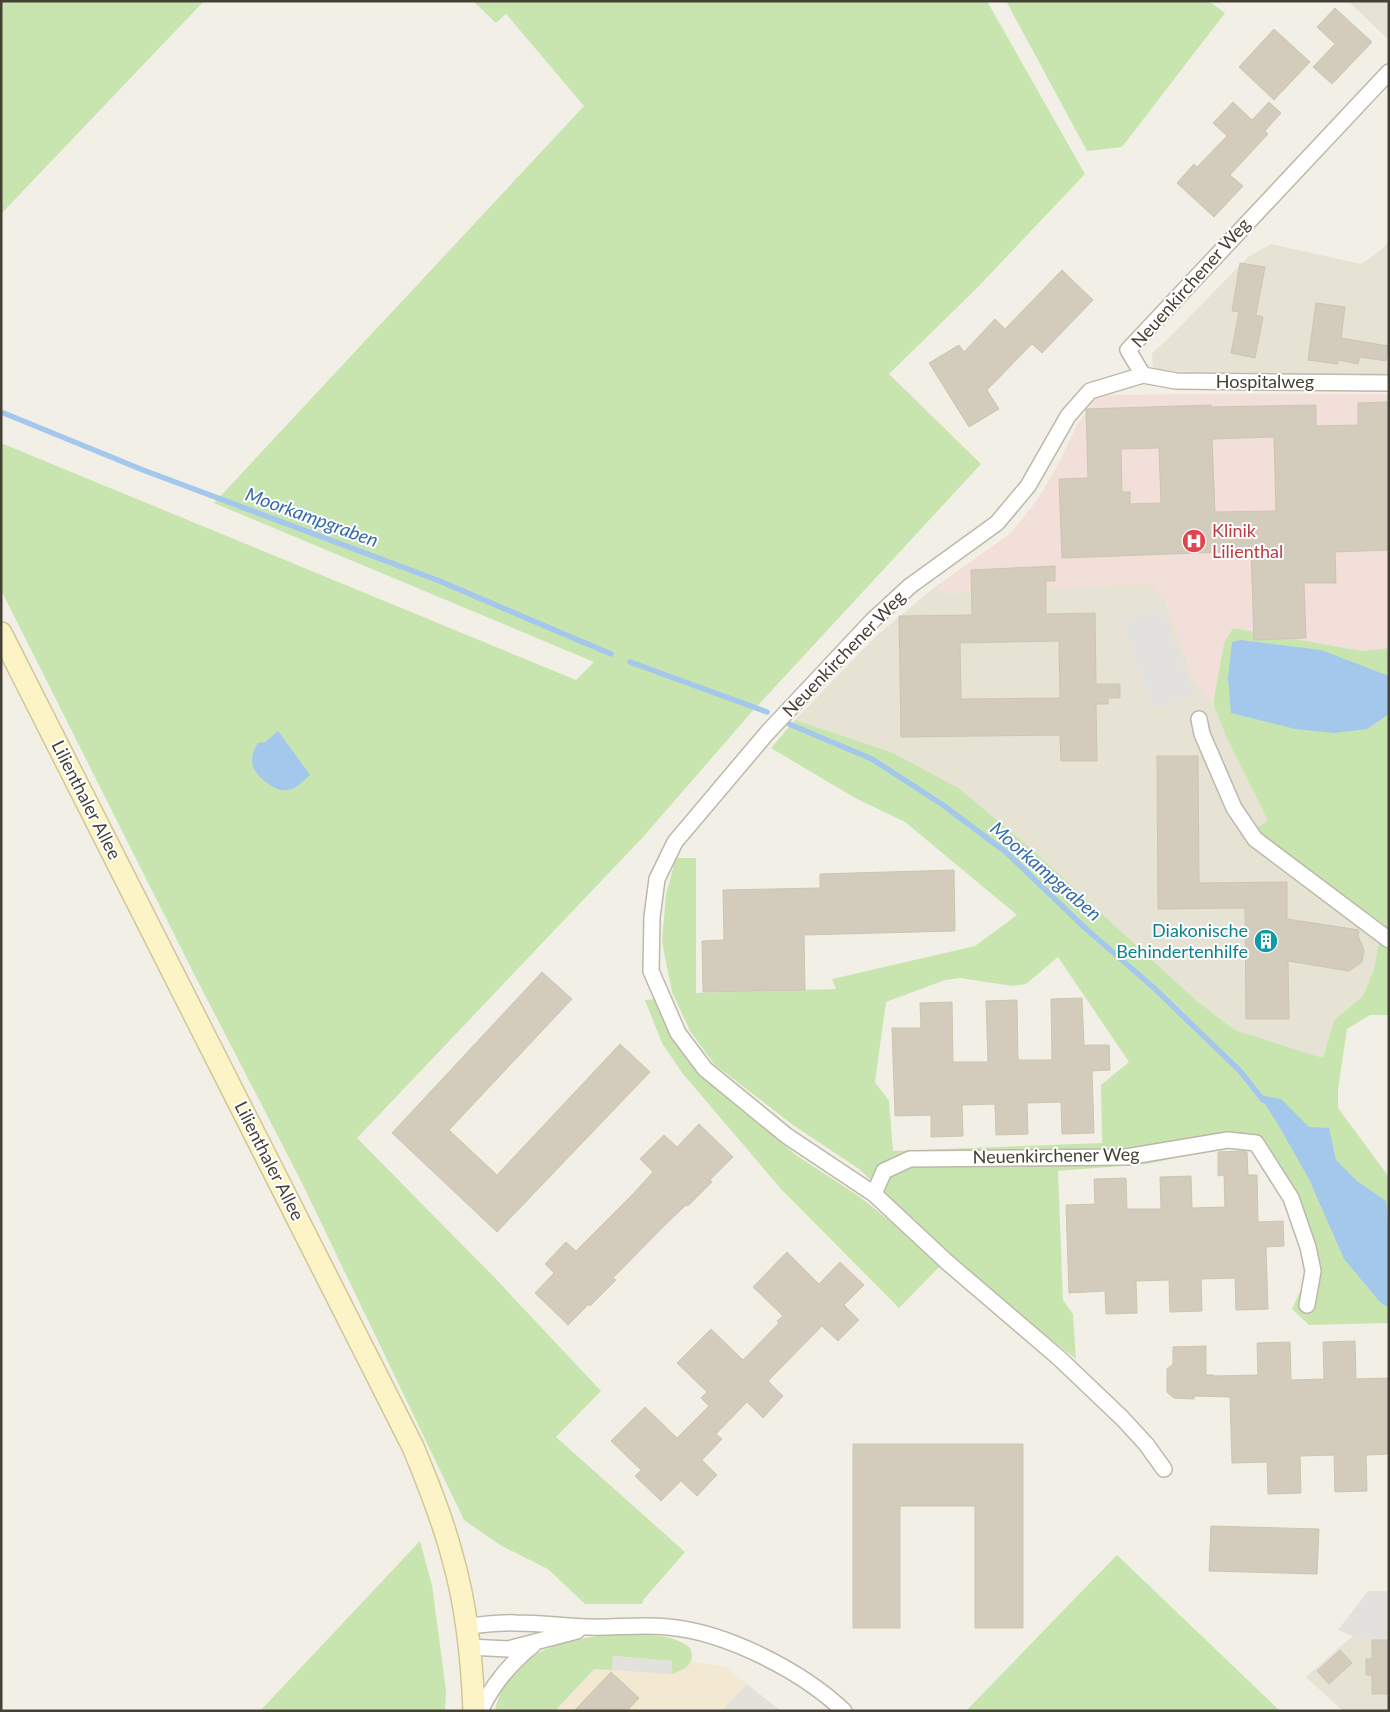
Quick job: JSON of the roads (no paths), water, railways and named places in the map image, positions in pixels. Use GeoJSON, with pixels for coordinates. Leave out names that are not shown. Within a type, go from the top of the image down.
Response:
{"type":"FeatureCollection","features":[{"type":"Feature","properties":{"kind":"main road","name":"Lilienthaler Allee"},"geometry":{"type":"LineString","coordinates":[[1,633],[413,1446],[436,1503],[458,1576],[467,1626],[474,1711]]}},
{"type":"Feature","properties":{"kind":"street","name":"Neuenkirchener Weg"},"geometry":{"type":"LineString","coordinates":[[1164,1469],[1146,1444],[1122,1418],[1059,1358],[948,1263],[874,1194],[779,1130],[705,1069],[678,1033],[651,971],[652,917],[657,879],[675,842],[767,733],[873,620],[910,586],[997,523],[1028,486],[1068,416],[1090,391],[1142,375],[1128,350],[1389,72]]}},
{"type":"Feature","properties":{"kind":"street","name":"Hospitalweg"},"geometry":{"type":"LineString","coordinates":[[1142,375],[1176,381],[1389,383]]}},
{"type":"Feature","properties":{"kind":"street"},"geometry":{"type":"LineString","coordinates":[[1199,719],[1202,734],[1234,808],[1255,839],[1389,940]]}},
{"type":"Feature","properties":{"kind":"street","name":"Neuenkirchener Weg"},"geometry":{"type":"LineString","coordinates":[[874,1194],[884,1171],[910,1159],[1126,1156],[1228,1140],[1256,1143],[1291,1198],[1308,1247],[1313,1271],[1307,1304]]}},
{"type":"Feature","properties":{"kind":"street"},"geometry":{"type":"LineString","coordinates":[[467,1626],[514,1623],[591,1627],[668,1627],[687,1630],[721,1638],[787,1668],[833,1700],[844,1711]]}},
{"type":"Feature","properties":{"kind":"street"},"geometry":{"type":"LineString","coordinates":[[469,1647],[508,1648],[591,1627]]}},
{"type":"Feature","properties":{"kind":"street"},"geometry":{"type":"LineString","coordinates":[[480,1711],[488,1694],[502,1674],[536,1642]]}},
{"type":"Feature","properties":{"kind":"water"},"geometry":{"type":"Polygon","coordinates":[[[1241,640],[1321,650],[1389,676],[1389,714],[1367,729],[1334,733],[1295,729],[1231,713],[1228,678],[1232,642],[1241,640]]]}},
{"type":"Feature","properties":{"kind":"water"},"geometry":{"type":"Polygon","coordinates":[[[278,731],[310,775],[297,786],[288,790],[276,789],[264,781],[253,767],[252,756],[258,743],[265,742],[278,731]]]}},
{"type":"Feature","properties":{"kind":"water"},"geometry":{"type":"Polygon","coordinates":[[[1259,1095],[1281,1099],[1309,1127],[1329,1128],[1336,1160],[1357,1181],[1386,1201],[1389,1236],[1389,1308],[1380,1302],[1344,1259],[1309,1179],[1259,1095]]]}},
{"type":"Feature","properties":{"kind":"waterway","name":"Moorkampgraben"},"geometry":{"type":"LineString","coordinates":[[1,412],[143,470],[437,580],[611,654]]}},
{"type":"Feature","properties":{"kind":"waterway","name":"Moorkampgraben"},"geometry":{"type":"LineString","coordinates":[[630,662],[767,712]]}},
{"type":"Feature","properties":{"kind":"waterway","name":"Moorkampgraben"},"geometry":{"type":"LineString","coordinates":[[789,724],[872,759],[943,805],[1007,853],[1084,927],[1154,988],[1240,1071],[1263,1100]]}},
{"type":"Feature","properties":{"kind":"place","name":"Klinik Lilienthal"},"geometry":{"type":"Point","coordinates":[1194,541]}},
{"type":"Feature","properties":{"kind":"place","name":"Diakonische Behindertenhilfe"},"geometry":{"type":"Point","coordinates":[1266,941]}}]}
